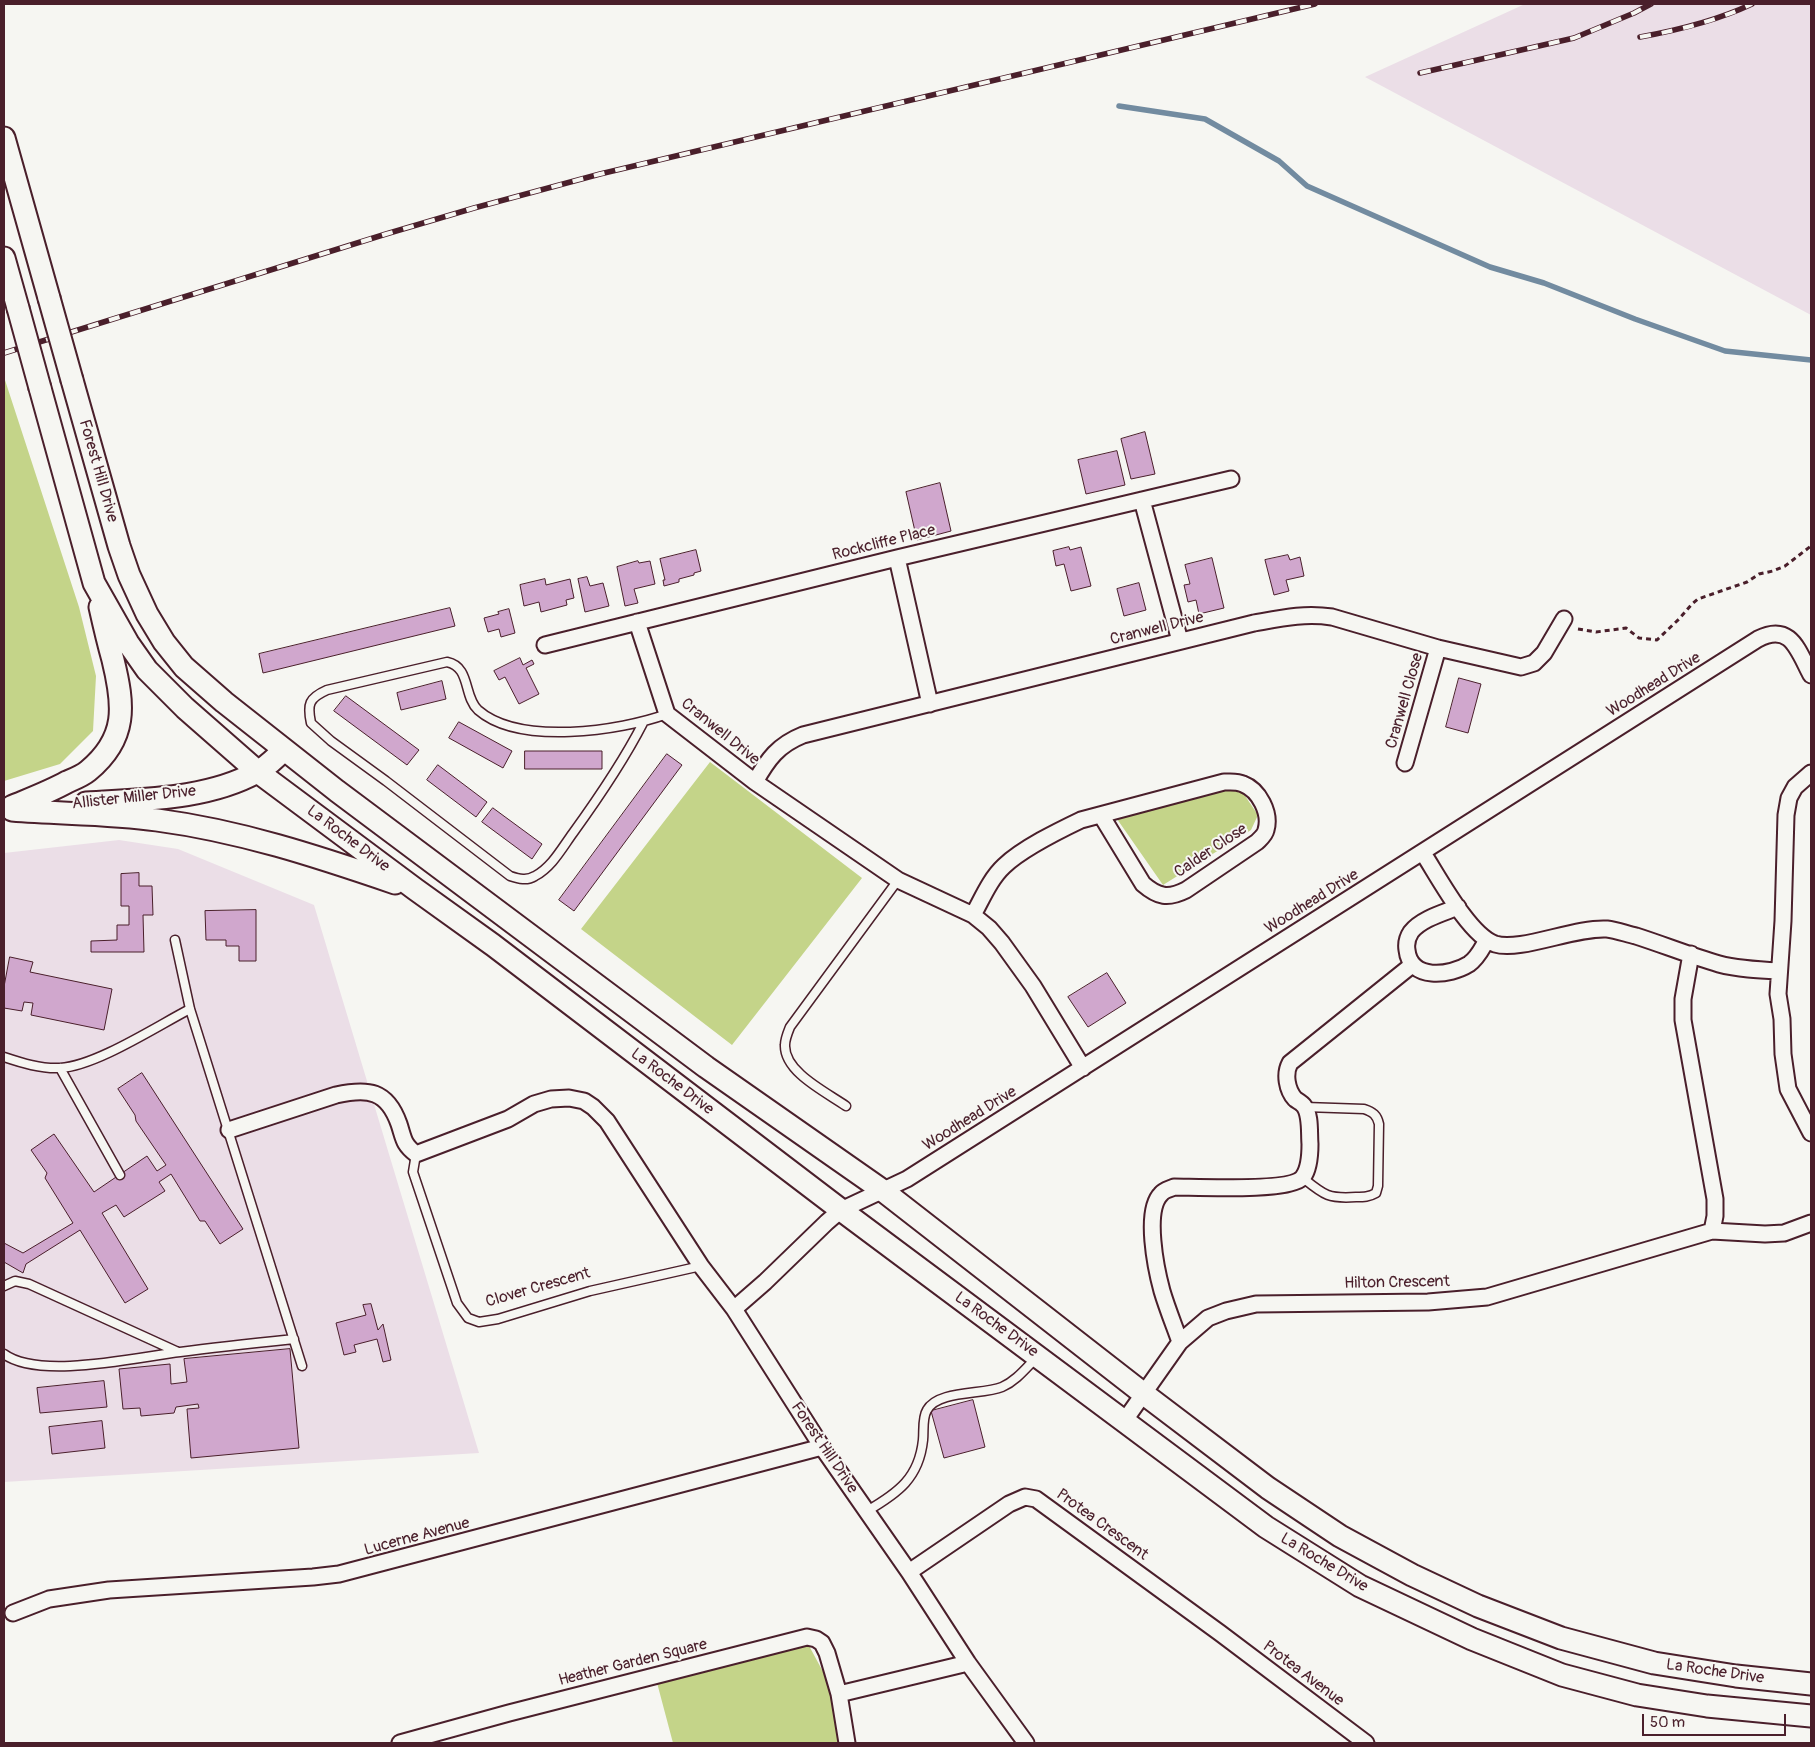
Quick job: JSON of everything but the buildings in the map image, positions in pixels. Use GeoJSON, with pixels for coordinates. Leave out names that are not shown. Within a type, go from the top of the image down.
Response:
{"type":"FeatureCollection","features":[{"type":"Feature","properties":{"kind":"street","name":"Forest Hill Drive"},"geometry":{"type":"LineString","coordinates":[[4,138],[119,546],[129,575],[147,614],[164,642],[184,667],[284,750]]}},
{"type":"Feature","properties":{"kind":"street","name":"Forest Hill Drive"},"geometry":{"type":"LineString","coordinates":[[4,258],[94,583],[128,643],[148,670],[184,708],[258,772]]}},
{"type":"Feature","properties":{"kind":"street","name":"Rockcliffe Place"},"geometry":{"type":"LineString","coordinates":[[545,645],[1231,478]]}},
{"type":"Feature","properties":{"kind":"street"},"geometry":{"type":"LineString","coordinates":[[1142,500],[1180,641]]}},
{"type":"Feature","properties":{"kind":"street"},"geometry":{"type":"LineString","coordinates":[[897,558],[930,704]]}},
{"type":"Feature","properties":{"kind":"street"},"geometry":{"type":"LineString","coordinates":[[7,810],[47,793],[86,772],[107,750],[116,735],[121,718],[119,686],[94,583]]}},
{"type":"Feature","properties":{"kind":"street","name":"Cranwell Drive"},"geometry":{"type":"LineString","coordinates":[[755,782],[767,761],[780,747],[803,735],[1280,618],[1296,615],[1332,617],[1438,648],[1521,667],[1534,663],[1544,654],[1562,622]]}},
{"type":"Feature","properties":{"kind":"street","name":"Cranwell Drive"},"geometry":{"type":"LineString","coordinates":[[637,622],[667,714],[755,782],[898,880],[973,915],[989,928],[1033,986],[1083,1068]]}},
{"type":"Feature","properties":{"kind":"street","name":"Woodhead Drive"},"geometry":{"type":"LineString","coordinates":[[882,1190],[907,1179],[1758,639],[1774,633],[1781,634],[1794,644],[1811,675]]}},
{"type":"Feature","properties":{"kind":"street","name":"Cranwell Close"},"geometry":{"type":"LineString","coordinates":[[1406,763],[1438,648]]}},
{"type":"Feature","properties":{"kind":"street","name":"Allister Miller Drive"},"geometry":{"type":"LineString","coordinates":[[7,810],[192,794],[215,788],[258,772],[284,750]]}},
{"type":"Feature","properties":{"kind":"street","name":"La Roche Drive"},"geometry":{"type":"LineString","coordinates":[[284,750],[706,1067],[882,1190],[1268,1488],[1340,1536],[1412,1575],[1478,1606],[1561,1638],[1654,1663],[1736,1676],[1811,1684]]}},
{"type":"Feature","properties":{"kind":"street","name":"La Roche Drive"},"geometry":{"type":"LineString","coordinates":[[258,772],[414,889],[493,945],[841,1210],[1266,1527],[1360,1586],[1472,1640],[1562,1675],[1636,1695],[1707,1706],[1811,1716]]}},
{"type":"Feature","properties":{"kind":"street"},"geometry":{"type":"LineString","coordinates":[[1811,774],[1795,787],[1789,798],[1786,815],[1783,921],[1778,994],[1786,1082],[1811,1133]]}},
{"type":"Feature","properties":{"kind":"street","name":"Calder Close"},"geometry":{"type":"LineString","coordinates":[[973,915],[993,879],[1004,866],[1061,830],[1081,820],[1224,782],[1234,782],[1242,783],[1259,795],[1266,814],[1267,828],[1264,835],[1257,842],[1176,895],[1166,896],[1152,892],[1143,884],[1101,815]]}},
{"type":"Feature","properties":{"kind":"street"},"geometry":{"type":"LineString","coordinates":[[7,810],[156,820],[235,834],[312,854],[414,889]]}},
{"type":"Feature","properties":{"kind":"street"},"geometry":{"type":"LineString","coordinates":[[1423,853],[1473,927],[1487,940],[1496,944],[1509,945],[1586,930],[1608,929],[1730,966],[1749,970],[1779,971]]}},
{"type":"Feature","properties":{"kind":"street"},"geometry":{"type":"LineString","coordinates":[[1458,907],[1422,924],[1410,933],[1407,941],[1407,952],[1412,965],[1423,972],[1441,973],[1455,970],[1469,964],[1479,954],[1487,940]]}},
{"type":"Feature","properties":{"kind":"street"},"geometry":{"type":"LineString","coordinates":[[1691,954],[1683,999],[1683,1020],[1715,1199],[1715,1216],[1712,1231]]}},
{"type":"Feature","properties":{"kind":"street"},"geometry":{"type":"LineString","coordinates":[[1180,1342],[1162,1291],[1154,1249],[1153,1214],[1160,1194],[1174,1187],[1278,1186],[1303,1178],[1308,1167],[1310,1147],[1309,1124],[1305,1107],[1294,1097],[1288,1086],[1287,1068],[1290,1063],[1412,965]]}},
{"type":"Feature","properties":{"kind":"street"},"geometry":{"type":"LineString","coordinates":[[228,1130],[351,1092],[370,1092],[384,1099],[395,1113],[406,1146],[416,1154],[508,1119],[534,1104],[551,1099],[569,1098],[584,1101],[607,1121],[701,1266],[734,1309],[841,1210],[882,1190]]}},
{"type":"Feature","properties":{"kind":"street","name":"Hilton Crescent"},"geometry":{"type":"LineString","coordinates":[[1124,1420],[1180,1342],[1208,1318],[1226,1311],[1256,1304],[1428,1302],[1487,1297],[1712,1231],[1765,1234],[1784,1233],[1811,1223]]}},
{"type":"Feature","properties":{"kind":"street","name":"Forest Hill Drive"},"geometry":{"type":"LineString","coordinates":[[734,1309],[822,1447],[909,1572],[968,1662],[1026,1743]]}},
{"type":"Feature","properties":{"kind":"street","name":"Lucerne Avenue"},"geometry":{"type":"LineString","coordinates":[[13,1613],[49,1600],[109,1590],[339,1574],[822,1447]]}},
{"type":"Feature","properties":{"kind":"street","name":"Protea Crescent"},"geometry":{"type":"LineString","coordinates":[[909,1572],[1009,1504],[1025,1497],[1030,1497],[1047,1505],[1220,1633]]}},
{"type":"Feature","properties":{"kind":"street","name":"Protea Avenue"},"geometry":{"type":"LineString","coordinates":[[1220,1633],[1366,1743]]}},
{"type":"Feature","properties":{"kind":"street","name":"Heather Garden Square"},"geometry":{"type":"LineString","coordinates":[[400,1743],[509,1713],[807,1637],[822,1643],[827,1653],[839,1694],[847,1743]]}},
{"type":"Feature","properties":{"kind":"street"},"geometry":{"type":"LineString","coordinates":[[839,1694],[968,1662]]}},
{"type":"Feature","properties":{"kind":"lane"},"geometry":{"type":"LineString","coordinates":[[643,723],[627,753],[601,794],[556,857],[536,876],[528,879],[519,879],[510,876],[331,740],[311,723],[310,706],[315,695],[327,690],[446,662],[454,663],[460,668],[478,710],[509,727],[521,730],[538,732],[589,730],[643,723],[667,714]]}},
{"type":"Feature","properties":{"kind":"lane"},"geometry":{"type":"LineString","coordinates":[[846,1106],[797,1072],[790,1065],[784,1044],[790,1026],[898,880]]}},
{"type":"Feature","properties":{"kind":"lane"},"geometry":{"type":"LineString","coordinates":[[175,940],[190,1009],[302,1366]]}},
{"type":"Feature","properties":{"kind":"lane"},"geometry":{"type":"LineString","coordinates":[[4,1057],[28,1065],[60,1068],[76,1065],[110,1052],[190,1009]]}},
{"type":"Feature","properties":{"kind":"lane"},"geometry":{"type":"LineString","coordinates":[[60,1068],[120,1175]]}},
{"type":"Feature","properties":{"kind":"lane"},"geometry":{"type":"LineString","coordinates":[[1303,1178],[1320,1192],[1337,1198],[1370,1196],[1376,1193],[1378,1186],[1378,1117],[1371,1111],[1364,1109],[1305,1107]]}},
{"type":"Feature","properties":{"kind":"lane","name":"Clover Crescent"},"geometry":{"type":"LineString","coordinates":[[416,1154],[414,1172],[457,1303],[468,1318],[478,1322],[498,1319],[590,1291],[701,1266]]}},
{"type":"Feature","properties":{"kind":"lane"},"geometry":{"type":"LineString","coordinates":[[4,1286],[15,1281],[29,1284],[178,1352]]}},
{"type":"Feature","properties":{"kind":"lane"},"geometry":{"type":"LineString","coordinates":[[4,1354],[9,1358],[35,1364],[73,1367],[178,1352],[294,1339]]}},
{"type":"Feature","properties":{"kind":"lane"},"geometry":{"type":"LineString","coordinates":[[867,1511],[891,1497],[913,1473],[922,1451],[926,1410],[939,1400],[992,1390],[1011,1382],[1038,1356]]}},
{"type":"Feature","properties":{"kind":"path"},"geometry":{"type":"LineString","coordinates":[[1562,622],[1596,632],[1626,628],[1640,638],[1657,640],[1698,599],[1747,582],[1759,574],[1785,566],[1811,546]]}},
{"type":"Feature","properties":{"kind":"shaded area"},"geometry":{"type":"Polygon","coordinates":[[[1525,4],[1811,4],[1811,315],[1365,77],[1525,4]]]}},
{"type":"Feature","properties":{"kind":"shaded area"},"geometry":{"type":"Polygon","coordinates":[[[119,840],[178,849],[314,905],[479,1453],[4,1482],[4,853],[119,840]]]}},
{"type":"Feature","properties":{"kind":"green space"},"geometry":{"type":"Polygon","coordinates":[[[4,377],[79,607],[96,676],[93,731],[60,764],[4,781],[4,377]]]}},
{"type":"Feature","properties":{"kind":"green space"},"geometry":{"type":"Polygon","coordinates":[[[710,762],[862,878],[732,1045],[581,929],[710,762]]]}},
{"type":"Feature","properties":{"kind":"green space"},"geometry":{"type":"Polygon","coordinates":[[[1239,787],[1258,815],[1251,830],[1163,885],[1117,819],[1239,787]]]}},
{"type":"Feature","properties":{"kind":"green space"},"geometry":{"type":"Polygon","coordinates":[[[807,1642],[835,1694],[839,1743],[673,1743],[656,1679],[807,1642]]]}},
{"type":"Feature","properties":{"kind":"waterway"},"geometry":{"type":"LineString","coordinates":[[1119,106],[1205,119],[1279,161],[1307,186],[1490,267],[1544,283],[1635,319],[1725,351],[1811,360]]}},
{"type":"Feature","properties":{"kind":"railway"},"geometry":{"type":"LineString","coordinates":[[4,353],[386,234],[600,174],[1315,4]]}},
{"type":"Feature","properties":{"kind":"railway"},"geometry":{"type":"LineString","coordinates":[[1420,73],[1574,38],[1651,4]]}},
{"type":"Feature","properties":{"kind":"railway"},"geometry":{"type":"LineString","coordinates":[[1640,37],[1697,24],[1752,4]]}}]}
